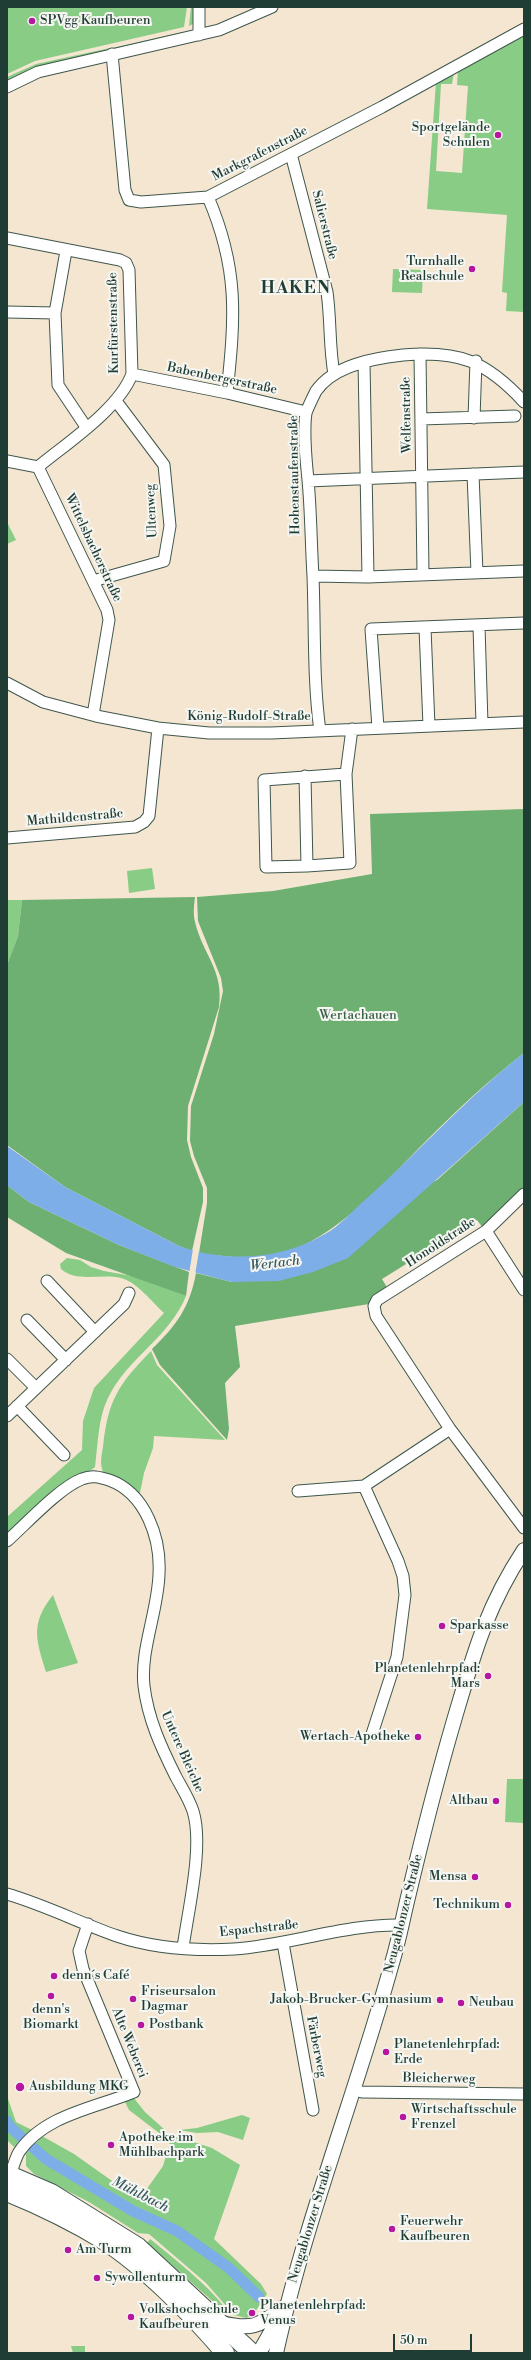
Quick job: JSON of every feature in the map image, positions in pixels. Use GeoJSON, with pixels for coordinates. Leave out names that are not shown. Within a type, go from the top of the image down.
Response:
{"type":"FeatureCollection","features":[{"type":"Feature","properties":{"kind":"main road"},"geometry":{"type":"LineString","coordinates":[[8,2180],[51,2193],[132,2242],[222,2323],[252,2353]]}},
{"type":"Feature","properties":{"kind":"main road"},"geometry":{"type":"LineString","coordinates":[[8,2180],[44,2208],[106,2242],[162,2287],[225,2353]]}},
{"type":"Feature","properties":{"kind":"street"},"geometry":{"type":"LineString","coordinates":[[199,7],[199,35]]}},
{"type":"Feature","properties":{"kind":"street"},"geometry":{"type":"LineString","coordinates":[[7,87],[38,72],[199,35],[240,22],[272,7]]}},
{"type":"Feature","properties":{"kind":"street","name":"Markgrafenstraße"},"geometry":{"type":"LineString","coordinates":[[112,54],[125,190],[129,200],[141,202],[208,197],[382,107],[524,29]]}},
{"type":"Feature","properties":{"kind":"street","name":"Salierstraße"},"geometry":{"type":"LineString","coordinates":[[291,154],[327,292],[330,312],[331,356],[334,374]]}},
{"type":"Feature","properties":{"kind":"street"},"geometry":{"type":"LineString","coordinates":[[208,197],[225,244],[233,293],[234,326],[227,393]]}},
{"type":"Feature","properties":{"kind":"street","name":"Kurfürstenstraße"},"geometry":{"type":"LineString","coordinates":[[7,238],[126,263],[129,270],[132,374],[128,385],[116,400],[38,467]]}},
{"type":"Feature","properties":{"kind":"street"},"geometry":{"type":"LineString","coordinates":[[66,251],[55,314],[58,385],[86,427]]}},
{"type":"Feature","properties":{"kind":"street"},"geometry":{"type":"LineString","coordinates":[[7,312],[55,314]]}},
{"type":"Feature","properties":{"kind":"street","name":"Hohenstaufenstraße"},"geometry":{"type":"LineString","coordinates":[[320,731],[315,682],[313,576],[306,412],[316,391],[334,374],[364,362],[420,354],[451,355],[476,361],[504,381],[524,402]]}},
{"type":"Feature","properties":{"kind":"street","name":"Welfenstraße"},"geometry":{"type":"LineString","coordinates":[[420,354],[420,419],[423,476],[423,574]]}},
{"type":"Feature","properties":{"kind":"street"},"geometry":{"type":"LineString","coordinates":[[474,418],[476,361]]}},
{"type":"Feature","properties":{"kind":"street"},"geometry":{"type":"LineString","coordinates":[[364,362],[368,577]]}},
{"type":"Feature","properties":{"kind":"street","name":"Babenbergerstraße"},"geometry":{"type":"LineString","coordinates":[[132,374],[227,393],[306,412]]}},
{"type":"Feature","properties":{"kind":"street","name":"Ultenweg"},"geometry":{"type":"LineString","coordinates":[[93,581],[164,561],[170,535],[164,465],[116,400]]}},
{"type":"Feature","properties":{"kind":"street"},"geometry":{"type":"LineString","coordinates":[[420,419],[515,416]]}},
{"type":"Feature","properties":{"kind":"street"},"geometry":{"type":"LineString","coordinates":[[7,461],[38,467]]}},
{"type":"Feature","properties":{"kind":"street","name":"Wittelsbacherstraße"},"geometry":{"type":"LineString","coordinates":[[38,467],[107,610],[109,620],[93,715]]}},
{"type":"Feature","properties":{"kind":"street"},"geometry":{"type":"LineString","coordinates":[[308,481],[524,472]]}},
{"type":"Feature","properties":{"kind":"street"},"geometry":{"type":"LineString","coordinates":[[473,474],[477,573]]}},
{"type":"Feature","properties":{"kind":"street"},"geometry":{"type":"LineString","coordinates":[[313,576],[368,577],[524,571]]}},
{"type":"Feature","properties":{"kind":"street"},"geometry":{"type":"LineString","coordinates":[[378,728],[371,629],[479,626],[524,623]]}},
{"type":"Feature","properties":{"kind":"street"},"geometry":{"type":"LineString","coordinates":[[479,626],[482,724]]}},
{"type":"Feature","properties":{"kind":"street"},"geometry":{"type":"LineString","coordinates":[[424,628],[428,726]]}},
{"type":"Feature","properties":{"kind":"street","name":"König-Rudolf-Straße"},"geometry":{"type":"LineString","coordinates":[[7,683],[43,702],[93,715],[158,728],[215,733],[320,731],[524,722]]}},
{"type":"Feature","properties":{"kind":"street","name":"Mathildenstraße"},"geometry":{"type":"LineString","coordinates":[[7,838],[135,827],[144,822],[148,816],[158,728]]}},
{"type":"Feature","properties":{"kind":"street"},"geometry":{"type":"LineString","coordinates":[[346,774],[264,780],[266,867],[350,863],[346,774],[352,729]]}},
{"type":"Feature","properties":{"kind":"street"},"geometry":{"type":"LineString","coordinates":[[305,776],[307,866]]}},
{"type":"Feature","properties":{"kind":"street","name":"Honoldstraße"},"geometry":{"type":"LineString","coordinates":[[450,1429],[374,1311],[377,1300],[486,1231],[524,1194]]}},
{"type":"Feature","properties":{"kind":"street"},"geometry":{"type":"LineString","coordinates":[[486,1231],[524,1290]]}},
{"type":"Feature","properties":{"kind":"street"},"geometry":{"type":"LineString","coordinates":[[47,1281],[95,1332]]}},
{"type":"Feature","properties":{"kind":"street"},"geometry":{"type":"LineString","coordinates":[[7,1416],[124,1304],[130,1293]]}},
{"type":"Feature","properties":{"kind":"street"},"geometry":{"type":"LineString","coordinates":[[27,1320],[66,1360]]}},
{"type":"Feature","properties":{"kind":"street"},"geometry":{"type":"LineString","coordinates":[[7,1359],[36,1388]]}},
{"type":"Feature","properties":{"kind":"street"},"geometry":{"type":"LineString","coordinates":[[17,1406],[64,1454]]}},
{"type":"Feature","properties":{"kind":"street"},"geometry":{"type":"LineString","coordinates":[[298,1491],[364,1486],[450,1429],[524,1528]]}},
{"type":"Feature","properties":{"kind":"street","name":"Untere Bleiche"},"geometry":{"type":"LineString","coordinates":[[7,1541],[70,1485],[81,1479],[97,1476],[113,1482],[127,1490],[140,1504],[151,1523],[158,1548],[160,1574],[151,1631],[145,1650],[144,1685],[149,1714],[160,1744],[193,1810],[197,1830],[183,1948]]}},
{"type":"Feature","properties":{"kind":"street"},"geometry":{"type":"LineString","coordinates":[[364,1486],[398,1561],[403,1576],[405,1595],[397,1658],[372,1734]]}},
{"type":"Feature","properties":{"kind":"street","name":"Neugablonzer Straße"},"geometry":{"type":"LineString","coordinates":[[276,2353],[286,2306],[392,1963],[442,1764],[478,1638],[499,1591],[524,1550]]}},
{"type":"Feature","properties":{"kind":"street","name":"Espachstraße"},"geometry":{"type":"LineString","coordinates":[[7,1894],[141,1942],[183,1948],[233,1949],[283,1943],[374,1926],[401,1925]]}},
{"type":"Feature","properties":{"kind":"street","name":"Alte Weberei"},"geometry":{"type":"LineString","coordinates":[[8,2180],[21,2149],[38,2132],[56,2121],[134,2092],[83,1969],[79,1951],[88,1924]]}},
{"type":"Feature","properties":{"kind":"street","name":"Färberweg"},"geometry":{"type":"LineString","coordinates":[[283,1943],[313,2110]]}},
{"type":"Feature","properties":{"kind":"street","name":"Bleicherweg"},"geometry":{"type":"LineString","coordinates":[[354,2090],[362,2092],[524,2094]]}},
{"type":"Feature","properties":{"kind":"street"},"geometry":{"type":"LineString","coordinates":[[222,2323],[247,2328],[262,2324],[286,2306]]}},
{"type":"Feature","properties":{"kind":"street","name":"Neugablonzer Straße"},"geometry":{"type":"LineString","coordinates":[[259,2353],[286,2306]]}},
{"type":"Feature","properties":{"kind":"green space"},"geometry":{"type":"Polygon","coordinates":[[[7,7],[187,7],[184,27],[35,61],[7,74],[7,7]]]}},
{"type":"Feature","properties":{"kind":"green space"},"geometry":{"type":"Polygon","coordinates":[[[191,7],[197,7],[195,23],[189,26],[191,7]]]}},
{"type":"Feature","properties":{"kind":"green space"},"geometry":{"type":"Polygon","coordinates":[[[183,32],[182,35],[113,51],[112,48],[183,32]]]}},
{"type":"Feature","properties":{"kind":"green space","name":"Sportgelände Schulen"},"geometry":{"type":"Polygon","coordinates":[[[524,33],[524,312],[506,311],[507,293],[502,292],[507,215],[427,209],[436,82],[454,72],[452,84],[441,84],[436,171],[462,173],[468,86],[457,85],[458,69],[524,33]]]}},
{"type":"Feature","properties":{"kind":"green space"},"geometry":{"type":"Polygon","coordinates":[[[110,48],[110,51],[37,67],[7,80],[7,77],[36,64],[110,48]]]}},
{"type":"Feature","properties":{"kind":"green space"},"geometry":{"type":"Polygon","coordinates":[[[393,269],[423,270],[422,293],[392,292],[393,269]]]}},
{"type":"Feature","properties":{"kind":"green space"},"geometry":{"type":"Polygon","coordinates":[[[7,522],[16,540],[7,544],[7,522]]]}},
{"type":"Feature","properties":{"kind":"green space","name":"Wertachauen"},"geometry":{"type":"Polygon","coordinates":[[[524,809],[524,1053],[462,1106],[378,1190],[321,1236],[301,1247],[270,1256],[239,1257],[199,1253],[207,1203],[207,1188],[194,1156],[190,1141],[191,1106],[214,1034],[223,991],[221,978],[198,921],[197,897],[273,891],[372,874],[370,814],[524,809]]]}},
{"type":"Feature","properties":{"kind":"green space"},"geometry":{"type":"Polygon","coordinates":[[[152,868],[155,889],[129,893],[127,871],[152,868]]]}},
{"type":"Feature","properties":{"kind":"green space"},"geometry":{"type":"Polygon","coordinates":[[[195,897],[195,922],[216,973],[220,994],[219,1007],[188,1106],[187,1140],[191,1157],[203,1188],[203,1202],[192,1251],[179,1246],[65,1187],[7,1145],[7,965],[18,936],[22,900],[195,897]]]}},
{"type":"Feature","properties":{"kind":"green space"},"geometry":{"type":"Polygon","coordinates":[[[7,900],[22,900],[18,936],[7,965],[7,900]]]}},
{"type":"Feature","properties":{"kind":"green space"},"geometry":{"type":"Polygon","coordinates":[[[524,1102],[524,1188],[483,1228],[477,1220],[382,1279],[388,1289],[369,1304],[235,1326],[240,1367],[225,1383],[229,1429],[227,1440],[160,1365],[152,1349],[175,1324],[181,1315],[190,1296],[196,1273],[232,1282],[437,1180],[524,1102]]]}},
{"type":"Feature","properties":{"kind":"green space"},"geometry":{"type":"Polygon","coordinates":[[[7,1185],[29,1202],[119,1245],[189,1272],[186,1296],[66,1253],[7,1217],[7,1185]]]}},
{"type":"Feature","properties":{"kind":"green space"},"geometry":{"type":"Polygon","coordinates":[[[67,1258],[80,1260],[91,1267],[104,1271],[132,1276],[186,1296],[179,1311],[159,1336],[126,1371],[108,1398],[100,1423],[95,1467],[7,1535],[7,1517],[82,1450],[83,1421],[94,1388],[164,1313],[144,1293],[127,1280],[113,1277],[82,1277],[67,1273],[61,1269],[60,1264],[67,1258]]]}},
{"type":"Feature","properties":{"kind":"green space"},"geometry":{"type":"Polygon","coordinates":[[[151,1351],[157,1365],[225,1440],[154,1436],[153,1448],[144,1473],[139,1498],[117,1485],[106,1476],[102,1470],[101,1459],[108,1417],[116,1394],[130,1374],[151,1351]]]}},
{"type":"Feature","properties":{"kind":"green space"},"geometry":{"type":"Polygon","coordinates":[[[53,1595],[78,1663],[46,1672],[37,1632],[41,1615],[53,1595]]]}},
{"type":"Feature","properties":{"kind":"green space"},"geometry":{"type":"Polygon","coordinates":[[[507,1779],[524,1779],[524,1823],[505,1822],[507,1779]]]}},
{"type":"Feature","properties":{"kind":"green space"},"geometry":{"type":"Polygon","coordinates":[[[7,2096],[16,2122],[32,2130],[14,2147],[7,2140],[7,2096]]]}},
{"type":"Feature","properties":{"kind":"green space"},"geometry":{"type":"Polygon","coordinates":[[[133,2097],[145,2112],[165,2130],[163,2136],[129,2110],[124,2100],[133,2097]]]}},
{"type":"Feature","properties":{"kind":"green space"},"geometry":{"type":"Polygon","coordinates":[[[242,2115],[250,2118],[243,2140],[218,2132],[197,2133],[179,2130],[197,2128],[242,2115]]]}},
{"type":"Feature","properties":{"kind":"green space"},"geometry":{"type":"Polygon","coordinates":[[[172,2135],[212,2148],[240,2165],[214,2239],[261,2284],[267,2294],[253,2315],[246,2318],[234,2315],[206,2283],[149,2234],[138,2233],[89,2202],[34,2174],[26,2166],[26,2154],[42,2136],[74,2154],[139,2200],[163,2166],[172,2135]]]}},
{"type":"Feature","properties":{"kind":"green space"},"geometry":{"type":"Polygon","coordinates":[[[150,2239],[180,2263],[206,2287],[224,2307],[227,2314],[147,2243],[150,2239]]]}},
{"type":"Feature","properties":{"kind":"green space"},"geometry":{"type":"Polygon","coordinates":[[[71,2346],[85,2346],[85,2353],[73,2353],[71,2346]]]}},
{"type":"Feature","properties":{"kind":"water","name":"Wertach"},"geometry":{"type":"Polygon","coordinates":[[[524,1053],[524,1102],[348,1258],[313,1272],[279,1281],[232,1282],[175,1267],[119,1245],[29,1202],[7,1185],[7,1146],[65,1187],[179,1246],[216,1255],[235,1257],[272,1254],[308,1243],[331,1231],[386,1181],[463,1106],[524,1053]]]}},
{"type":"Feature","properties":{"kind":"pier"},"geometry":{"type":"Polygon","coordinates":[[[193,1249],[199,1251],[195,1275],[189,1274],[193,1249]]]}},
{"type":"Feature","properties":{"kind":"waterway","name":"Mühlbach"},"geometry":{"type":"LineString","coordinates":[[7,2121],[8,2125],[46,2159],[133,2211],[177,2231],[229,2268],[259,2297]]}},
{"type":"Feature","properties":{"kind":"place","name":"SPVgg Kaufbeuren"},"geometry":{"type":"Point","coordinates":[32,21]}},
{"type":"Feature","properties":{"kind":"place","name":"Sportgelände Schulen"},"geometry":{"type":"Point","coordinates":[498,135]}},
{"type":"Feature","properties":{"kind":"place","name":"Turnhalle Realschule"},"geometry":{"type":"Point","coordinates":[472,269]}},
{"type":"Feature","properties":{"kind":"place","name":"Sparkasse"},"geometry":{"type":"Point","coordinates":[442,1626]}},
{"type":"Feature","properties":{"kind":"place","name":"Planetenlehrpfad: Mars"},"geometry":{"type":"Point","coordinates":[488,1676]}},
{"type":"Feature","properties":{"kind":"place","name":"Wertach-Apotheke"},"geometry":{"type":"Point","coordinates":[418,1737]}},
{"type":"Feature","properties":{"kind":"place","name":"Altbau"},"geometry":{"type":"Point","coordinates":[496,1801]}},
{"type":"Feature","properties":{"kind":"place","name":"Mensa"},"geometry":{"type":"Point","coordinates":[475,1877]}},
{"type":"Feature","properties":{"kind":"place","name":"Technikum"},"geometry":{"type":"Point","coordinates":[508,1905]}},
{"type":"Feature","properties":{"kind":"place","name":"denn´s Café"},"geometry":{"type":"Point","coordinates":[54,1976]}},
{"type":"Feature","properties":{"kind":"place","name":"denn's Biomarkt"},"geometry":{"type":"Point","coordinates":[51,1996]}},
{"type":"Feature","properties":{"kind":"place","name":"Friseursalon Dagmar"},"geometry":{"type":"Point","coordinates":[133,1999]}},
{"type":"Feature","properties":{"kind":"place","name":"Jakob-Brucker-Gymnasium"},"geometry":{"type":"Point","coordinates":[440,2000]}},
{"type":"Feature","properties":{"kind":"place","name":"Neubau"},"geometry":{"type":"Point","coordinates":[461,2003]}},
{"type":"Feature","properties":{"kind":"place","name":"Postbank"},"geometry":{"type":"Point","coordinates":[141,2025]}},
{"type":"Feature","properties":{"kind":"place","name":"Planetenlehrpfad: Erde"},"geometry":{"type":"Point","coordinates":[386,2052]}},
{"type":"Feature","properties":{"kind":"place","name":"Ausbildung MKG"},"geometry":{"type":"Point","coordinates":[20,2087]}},
{"type":"Feature","properties":{"kind":"place","name":"Wirtschaftsschule Frenzel"},"geometry":{"type":"Point","coordinates":[403,2117]}},
{"type":"Feature","properties":{"kind":"place","name":"Apotheke im Mühlbachpark"},"geometry":{"type":"Point","coordinates":[111,2145]}},
{"type":"Feature","properties":{"kind":"place","name":"Feuerwehr Kaufbeuren"},"geometry":{"type":"Point","coordinates":[392,2229]}},
{"type":"Feature","properties":{"kind":"place","name":"Am Turm"},"geometry":{"type":"Point","coordinates":[68,2250]}},
{"type":"Feature","properties":{"kind":"place","name":"Sywollenturm"},"geometry":{"type":"Point","coordinates":[97,2278]}},
{"type":"Feature","properties":{"kind":"place","name":"Planetenlehrpfad: Venus"},"geometry":{"type":"Point","coordinates":[252,2313]}},
{"type":"Feature","properties":{"kind":"place","name":"Volkshochschule Kaufbeuren"},"geometry":{"type":"Point","coordinates":[131,2317]}},
{"type":"Feature","properties":{"kind":"district","name":"HAKEN"},"geometry":{"type":"Point","coordinates":[296,289]}}]}
